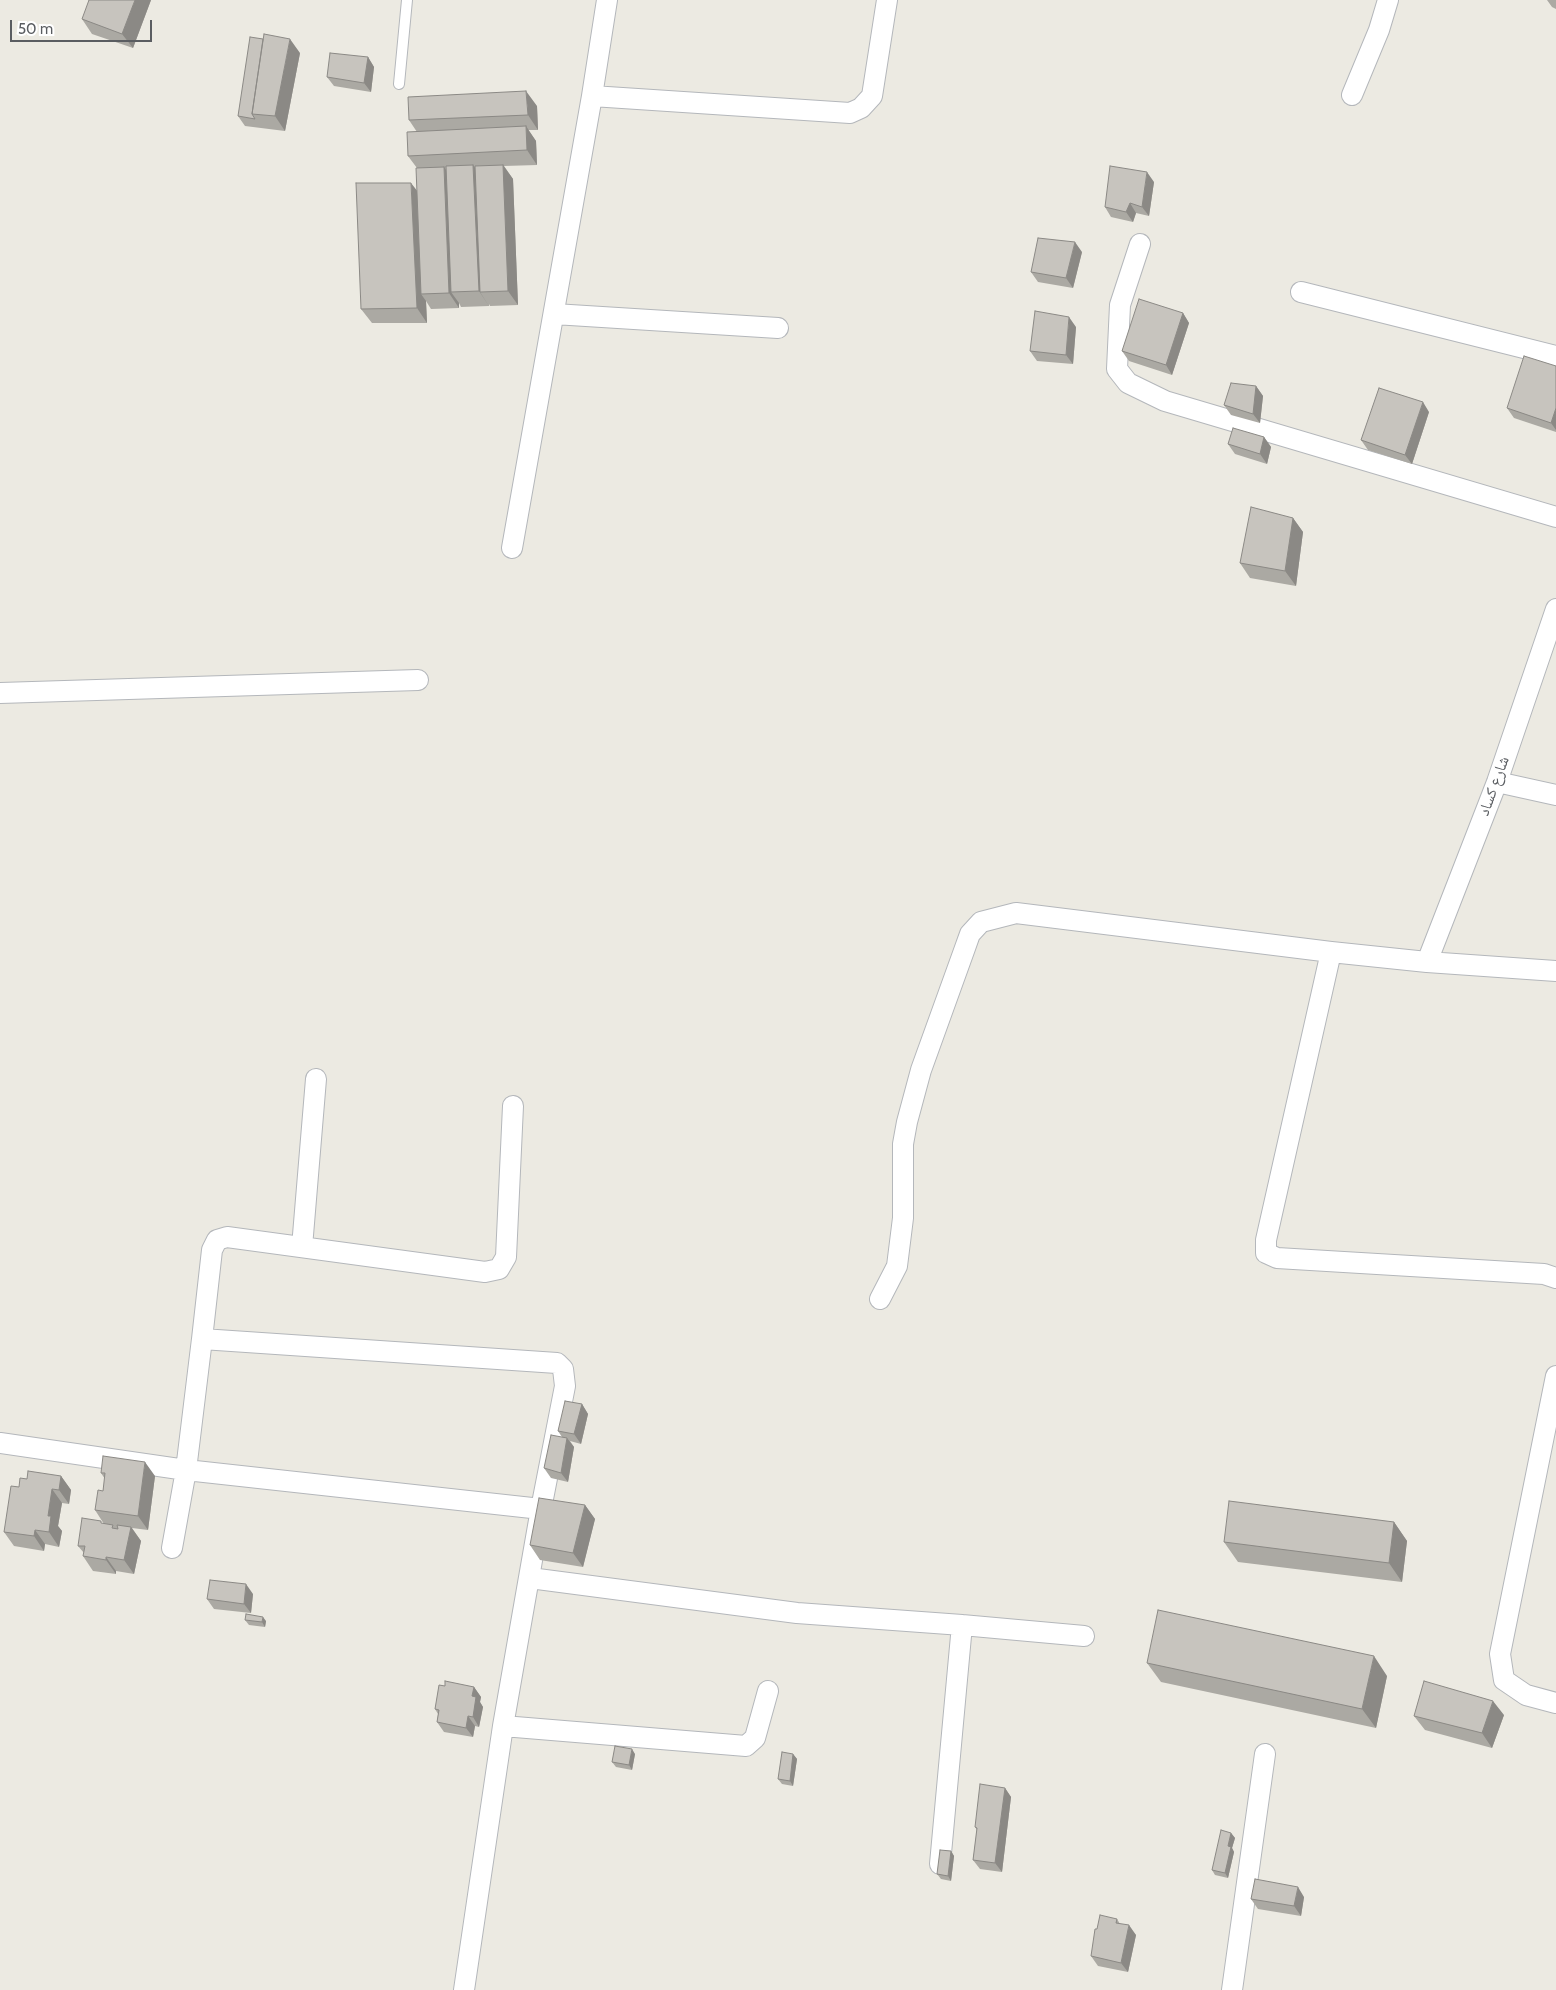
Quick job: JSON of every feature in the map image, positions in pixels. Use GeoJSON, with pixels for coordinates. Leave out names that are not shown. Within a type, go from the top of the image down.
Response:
{"type":"FeatureCollection","features":[{"type":"Feature","properties":{"kind":"street"},"geometry":{"type":"LineString","coordinates":[[512,548],[592,96],[607,0]]}},
{"type":"Feature","properties":{"kind":"street"},"geometry":{"type":"LineString","coordinates":[[592,96],[850,113],[861,108],[872,96],[887,0]]}},
{"type":"Feature","properties":{"kind":"street"},"geometry":{"type":"LineString","coordinates":[[1352,95],[1379,30],[1388,0]]}},
{"type":"Feature","properties":{"kind":"street"},"geometry":{"type":"LineString","coordinates":[[1140,244],[1120,305],[1117,369],[1128,383],[1165,401],[1556,517]]}},
{"type":"Feature","properties":{"kind":"street"},"geometry":{"type":"LineString","coordinates":[[1301,292],[1556,356]]}},
{"type":"Feature","properties":{"kind":"street"},"geometry":{"type":"LineString","coordinates":[[554,314],[778,328]]}},
{"type":"Feature","properties":{"kind":"street","name":"شارع كساد"},"geometry":{"type":"LineString","coordinates":[[1427,962],[1496,782],[1554,618]]}},
{"type":"Feature","properties":{"kind":"street"},"geometry":{"type":"LineString","coordinates":[[0,693],[418,680]]}},
{"type":"Feature","properties":{"kind":"street"},"geometry":{"type":"LineString","coordinates":[[1496,782],[1556,795]]}},
{"type":"Feature","properties":{"kind":"street"},"geometry":{"type":"LineString","coordinates":[[880,1299],[897,1266],[903,1218],[904,1144],[907,1122],[921,1070],[970,934],[981,922],[1016,913],[1331,952],[1427,962],[1556,971]]}},
{"type":"Feature","properties":{"kind":"street"},"geometry":{"type":"LineString","coordinates":[[1331,952],[1266,1240],[1266,1252],[1277,1258],[1544,1274],[1556,1278]]}},
{"type":"Feature","properties":{"kind":"street"},"geometry":{"type":"LineString","coordinates":[[302,1247],[316,1079]]}},
{"type":"Feature","properties":{"kind":"street"},"geometry":{"type":"LineString","coordinates":[[172,1548],[186,1470],[212,1250],[218,1240],[227,1237],[484,1272],[499,1269],[506,1257],[513,1106]]}},
{"type":"Feature","properties":{"kind":"street"},"geometry":{"type":"LineString","coordinates":[[202,1339],[557,1363],[563,1369],[565,1386],[541,1509],[503,1726],[464,1990]]}},
{"type":"Feature","properties":{"kind":"street"},"geometry":{"type":"LineString","coordinates":[[1556,1376],[1500,1654],[1504,1680],[1526,1695],[1556,1703]]}},
{"type":"Feature","properties":{"kind":"street"},"geometry":{"type":"LineString","coordinates":[[0,1443],[186,1470],[541,1509]]}},
{"type":"Feature","properties":{"kind":"street"},"geometry":{"type":"LineString","coordinates":[[530,1578],[797,1613],[962,1624],[1084,1636]]}},
{"type":"Feature","properties":{"kind":"street"},"geometry":{"type":"LineString","coordinates":[[940,1864],[962,1624]]}},
{"type":"Feature","properties":{"kind":"street"},"geometry":{"type":"LineString","coordinates":[[503,1726],[746,1746],[755,1738],[768,1691]]}},
{"type":"Feature","properties":{"kind":"street"},"geometry":{"type":"LineString","coordinates":[[1232,1990],[1265,1754]]}},
{"type":"Feature","properties":{"kind":"lane"},"geometry":{"type":"LineString","coordinates":[[399,84],[407,0]]}},
{"type":"Feature","properties":{"kind":"building"},"geometry":{"type":"Polygon","coordinates":[[[89,0],[135,0],[122,34],[82,19],[89,0]]]}},
{"type":"Feature","properties":{"kind":"building"},"geometry":{"type":"Polygon","coordinates":[[[264,34],[290,39],[275,116],[252,114],[264,34]]]}},
{"type":"Feature","properties":{"kind":"building"},"geometry":{"type":"Polygon","coordinates":[[[250,37],[263,39],[252,114],[255,119],[238,116],[250,37]]]}},
{"type":"Feature","properties":{"kind":"building"},"geometry":{"type":"Polygon","coordinates":[[[330,53],[368,57],[364,83],[327,77],[330,53]]]}},
{"type":"Feature","properties":{"kind":"building"},"geometry":{"type":"Polygon","coordinates":[[[526,91],[528,115],[409,120],[408,97],[526,91]]]}},
{"type":"Feature","properties":{"kind":"building"},"geometry":{"type":"Polygon","coordinates":[[[526,126],[527,150],[408,156],[407,132],[526,126]]]}},
{"type":"Feature","properties":{"kind":"building"},"geometry":{"type":"Polygon","coordinates":[[[473,165],[479,291],[451,292],[446,166],[473,165]]]}},
{"type":"Feature","properties":{"kind":"building"},"geometry":{"type":"Polygon","coordinates":[[[503,165],[508,291],[480,292],[475,166],[503,165]]]}},
{"type":"Feature","properties":{"kind":"building"},"geometry":{"type":"Polygon","coordinates":[[[1110,166],[1147,172],[1142,207],[1130,203],[1126,212],[1105,207],[1110,166]]]}},
{"type":"Feature","properties":{"kind":"building"},"geometry":{"type":"Polygon","coordinates":[[[444,167],[449,293],[421,294],[416,168],[444,167]]]}},
{"type":"Feature","properties":{"kind":"building"},"geometry":{"type":"Polygon","coordinates":[[[356,183],[411,183],[417,308],[361,309],[356,183]]]}},
{"type":"Feature","properties":{"kind":"building"},"geometry":{"type":"Polygon","coordinates":[[[1038,238],[1075,242],[1066,278],[1031,272],[1038,238]]]}},
{"type":"Feature","properties":{"kind":"building"},"geometry":{"type":"Polygon","coordinates":[[[1139,299],[1183,313],[1166,365],[1122,351],[1139,299]]]}},
{"type":"Feature","properties":{"kind":"building"},"geometry":{"type":"Polygon","coordinates":[[[1035,311],[1069,317],[1066,355],[1030,351],[1035,311]]]}},
{"type":"Feature","properties":{"kind":"building"},"geometry":{"type":"Polygon","coordinates":[[[1524,356],[1556,366],[1556,408],[1551,423],[1507,408],[1524,356]]]}},
{"type":"Feature","properties":{"kind":"building"},"geometry":{"type":"Polygon","coordinates":[[[1231,383],[1256,386],[1253,414],[1224,405],[1231,383]]]}},
{"type":"Feature","properties":{"kind":"building"},"geometry":{"type":"Polygon","coordinates":[[[1379,388],[1423,402],[1405,455],[1361,440],[1379,388]]]}},
{"type":"Feature","properties":{"kind":"building"},"geometry":{"type":"Polygon","coordinates":[[[1233,428],[1264,437],[1260,454],[1228,444],[1233,428]]]}},
{"type":"Feature","properties":{"kind":"building"},"geometry":{"type":"Polygon","coordinates":[[[1251,507],[1293,518],[1285,571],[1240,563],[1251,507]]]}},
{"type":"Feature","properties":{"kind":"building"},"geometry":{"type":"Polygon","coordinates":[[[565,1401],[582,1404],[574,1434],[558,1431],[565,1401]]]}},
{"type":"Feature","properties":{"kind":"building"},"geometry":{"type":"Polygon","coordinates":[[[551,1435],[567,1438],[561,1473],[544,1468],[551,1435]]]}},
{"type":"Feature","properties":{"kind":"building"},"geometry":{"type":"Polygon","coordinates":[[[103,1456],[145,1462],[138,1516],[95,1510],[98,1490],[103,1491],[105,1473],[101,1473],[103,1456]]]}},
{"type":"Feature","properties":{"kind":"building"},"geometry":{"type":"Polygon","coordinates":[[[28,1471],[61,1476],[59,1490],[52,1489],[48,1516],[51,1516],[49,1532],[35,1530],[34,1536],[4,1532],[11,1486],[19,1487],[20,1478],[27,1479],[28,1471]]]}},
{"type":"Feature","properties":{"kind":"building"},"geometry":{"type":"Polygon","coordinates":[[[539,1498],[585,1505],[573,1553],[530,1545],[539,1498]]]}},
{"type":"Feature","properties":{"kind":"building"},"geometry":{"type":"Polygon","coordinates":[[[1229,1501],[1394,1522],[1389,1563],[1224,1542],[1229,1501]]]}},
{"type":"Feature","properties":{"kind":"building"},"geometry":{"type":"Polygon","coordinates":[[[82,1518],[113,1525],[112,1528],[118,1529],[117,1525],[131,1527],[124,1560],[106,1557],[106,1560],[83,1556],[85,1546],[78,1546],[82,1518]]]}},
{"type":"Feature","properties":{"kind":"building"},"geometry":{"type":"Polygon","coordinates":[[[210,1580],[246,1584],[244,1604],[207,1599],[210,1580]]]}},
{"type":"Feature","properties":{"kind":"building"},"geometry":{"type":"Polygon","coordinates":[[[1158,1610],[1374,1656],[1362,1709],[1147,1663],[1158,1610]]]}},
{"type":"Feature","properties":{"kind":"building"},"geometry":{"type":"Polygon","coordinates":[[[246,1614],[263,1617],[262,1622],[245,1620],[246,1614]]]}},
{"type":"Feature","properties":{"kind":"building"},"geometry":{"type":"Polygon","coordinates":[[[445,1681],[474,1687],[472,1696],[476,1697],[473,1717],[468,1716],[466,1728],[437,1722],[439,1710],[435,1709],[439,1685],[445,1686],[445,1681]]]}},
{"type":"Feature","properties":{"kind":"building"},"geometry":{"type":"Polygon","coordinates":[[[1424,1681],[1493,1701],[1482,1733],[1414,1716],[1424,1681]]]}},
{"type":"Feature","properties":{"kind":"building"},"geometry":{"type":"Polygon","coordinates":[[[615,1746],[632,1749],[629,1765],[612,1762],[615,1746]]]}},
{"type":"Feature","properties":{"kind":"building"},"geometry":{"type":"Polygon","coordinates":[[[782,1752],[793,1754],[790,1781],[778,1779],[782,1752]]]}},
{"type":"Feature","properties":{"kind":"building"},"geometry":{"type":"Polygon","coordinates":[[[980,1784],[1005,1788],[995,1863],[973,1860],[980,1784]]]}},
{"type":"Feature","properties":{"kind":"building"},"geometry":{"type":"Polygon","coordinates":[[[1221,1830],[1231,1833],[1228,1846],[1231,1847],[1225,1873],[1212,1870],[1221,1830]]]}},
{"type":"Feature","properties":{"kind":"building"},"geometry":{"type":"Polygon","coordinates":[[[940,1850],[951,1851],[948,1876],[937,1874],[940,1850]]]}},
{"type":"Feature","properties":{"kind":"building"},"geometry":{"type":"Polygon","coordinates":[[[1255,1879],[1298,1887],[1294,1906],[1251,1899],[1255,1879]]]}},
{"type":"Feature","properties":{"kind":"building"},"geometry":{"type":"Polygon","coordinates":[[[1100,1915],[1117,1919],[1116,1923],[1129,1925],[1121,1963],[1091,1956],[1095,1929],[1097,1929],[1100,1915]]]}}]}
